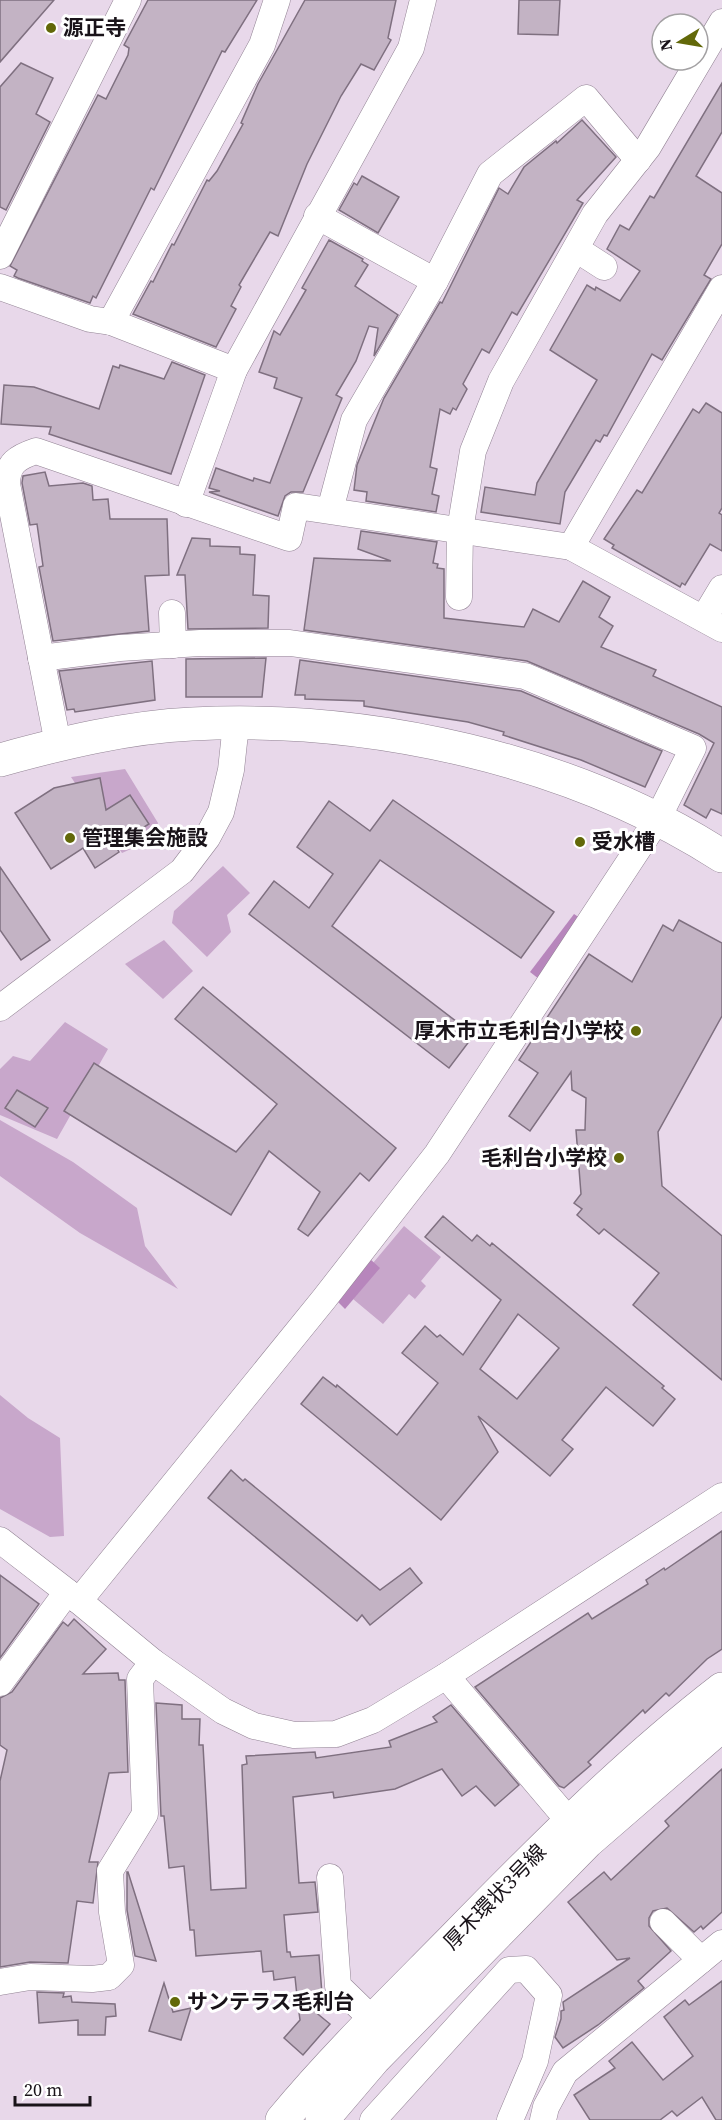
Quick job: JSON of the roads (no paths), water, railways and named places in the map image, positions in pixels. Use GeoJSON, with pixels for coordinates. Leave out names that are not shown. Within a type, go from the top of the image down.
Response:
{"type":"FeatureCollection","features":[{"type":"Feature","properties":{"kind":"street"},"geometry":{"type":"LineString","coordinates":[[0,256],[128,0]]}},
{"type":"Feature","properties":{"kind":"street"},"geometry":{"type":"LineString","coordinates":[[111,322],[262,45],[277,0]]}},
{"type":"Feature","properties":{"kind":"street"},"geometry":{"type":"LineString","coordinates":[[186,504],[234,370],[411,48],[423,0]]}},
{"type":"Feature","properties":{"kind":"street"},"geometry":{"type":"LineString","coordinates":[[459,597],[460,530],[473,451],[501,381],[595,214],[638,160],[722,22]]}},
{"type":"Feature","properties":{"kind":"street"},"geometry":{"type":"LineString","coordinates":[[330,510],[354,420],[435,281],[490,174],[586,98],[638,160]]}},
{"type":"Feature","properties":{"kind":"street"},"geometry":{"type":"LineString","coordinates":[[317,216],[435,281]]}},
{"type":"Feature","properties":{"kind":"street"},"geometry":{"type":"LineString","coordinates":[[576,249],[604,267]]}},
{"type":"Feature","properties":{"kind":"street"},"geometry":{"type":"LineString","coordinates":[[0,287],[90,319],[111,322],[234,370]]}},
{"type":"Feature","properties":{"kind":"street"},"geometry":{"type":"LineString","coordinates":[[571,547],[722,288]]}},
{"type":"Feature","properties":{"kind":"street"},"geometry":{"type":"LineString","coordinates":[[58,744],[7,484],[7,472],[18,457],[36,451],[289,538],[296,506],[571,547],[713,624],[722,588]]}},
{"type":"Feature","properties":{"kind":"street"},"geometry":{"type":"LineString","coordinates":[[172,613],[173,645]]}},
{"type":"Feature","properties":{"kind":"street"},"geometry":{"type":"LineString","coordinates":[[0,1683],[324,1299],[436,1154],[657,820],[693,748],[525,676],[290,643],[120,648],[41,658]]}},
{"type":"Feature","properties":{"kind":"street"},"geometry":{"type":"LineString","coordinates":[[0,760],[58,744],[191,724],[353,729],[441,744],[532,770],[597,793],[657,820],[722,856]]}},
{"type":"Feature","properties":{"kind":"street"},"geometry":{"type":"LineString","coordinates":[[0,1008],[182,872],[207,838],[221,812],[231,770],[236,724]]}},
{"type":"Feature","properties":{"kind":"street"},"geometry":{"type":"LineString","coordinates":[[0,1540],[153,1662],[223,1711],[254,1726],[294,1735],[336,1734],[373,1720],[446,1676],[722,1496]]}},
{"type":"Feature","properties":{"kind":"street"},"geometry":{"type":"LineString","coordinates":[[0,1982],[30,1977],[92,1979],[109,1977],[121,1965],[112,1912],[110,1871],[145,1814],[140,1680],[153,1662]]}},
{"type":"Feature","properties":{"kind":"street"},"geometry":{"type":"LineString","coordinates":[[446,1676],[569,1821]]}},
{"type":"Feature","properties":{"kind":"street","name":"厚木環状3号線"},"geometry":{"type":"LineString","coordinates":[[282,2120],[374,2020],[569,1821],[668,1731],[722,1689]]}},
{"type":"Feature","properties":{"kind":"street","name":"厚木環状3号線"},"geometry":{"type":"LineString","coordinates":[[322,2120],[374,2059],[587,1842],[722,1725]]}},
{"type":"Feature","properties":{"kind":"street"},"geometry":{"type":"LineString","coordinates":[[330,1876],[338,1986],[374,2020]]}},
{"type":"Feature","properties":{"kind":"street"},"geometry":{"type":"LineString","coordinates":[[663,1922],[701,1960]]}},
{"type":"Feature","properties":{"kind":"street"},"geometry":{"type":"LineString","coordinates":[[543,2120],[546,2107],[565,2072],[722,1943]]}},
{"type":"Feature","properties":{"kind":"street"},"geometry":{"type":"LineString","coordinates":[[373,2120],[509,1970],[526,1969],[549,1995],[535,2061],[510,2120]]}},
{"type":"Feature","properties":{"kind":"place","name":"源正寺"},"geometry":{"type":"Point","coordinates":[51,28]}},
{"type":"Feature","properties":{"kind":"place","name":"管理集会施設"},"geometry":{"type":"Point","coordinates":[70,838]}},
{"type":"Feature","properties":{"kind":"place","name":"受水槽"},"geometry":{"type":"Point","coordinates":[580,842]}},
{"type":"Feature","properties":{"kind":"place","name":"厚木市立毛利台小学校"},"geometry":{"type":"Point","coordinates":[636,1031]}},
{"type":"Feature","properties":{"kind":"place","name":"毛利台小学校"},"geometry":{"type":"Point","coordinates":[619,1158]}},
{"type":"Feature","properties":{"kind":"place","name":"サンテラス毛利台"},"geometry":{"type":"Point","coordinates":[175,2002]}}]}
